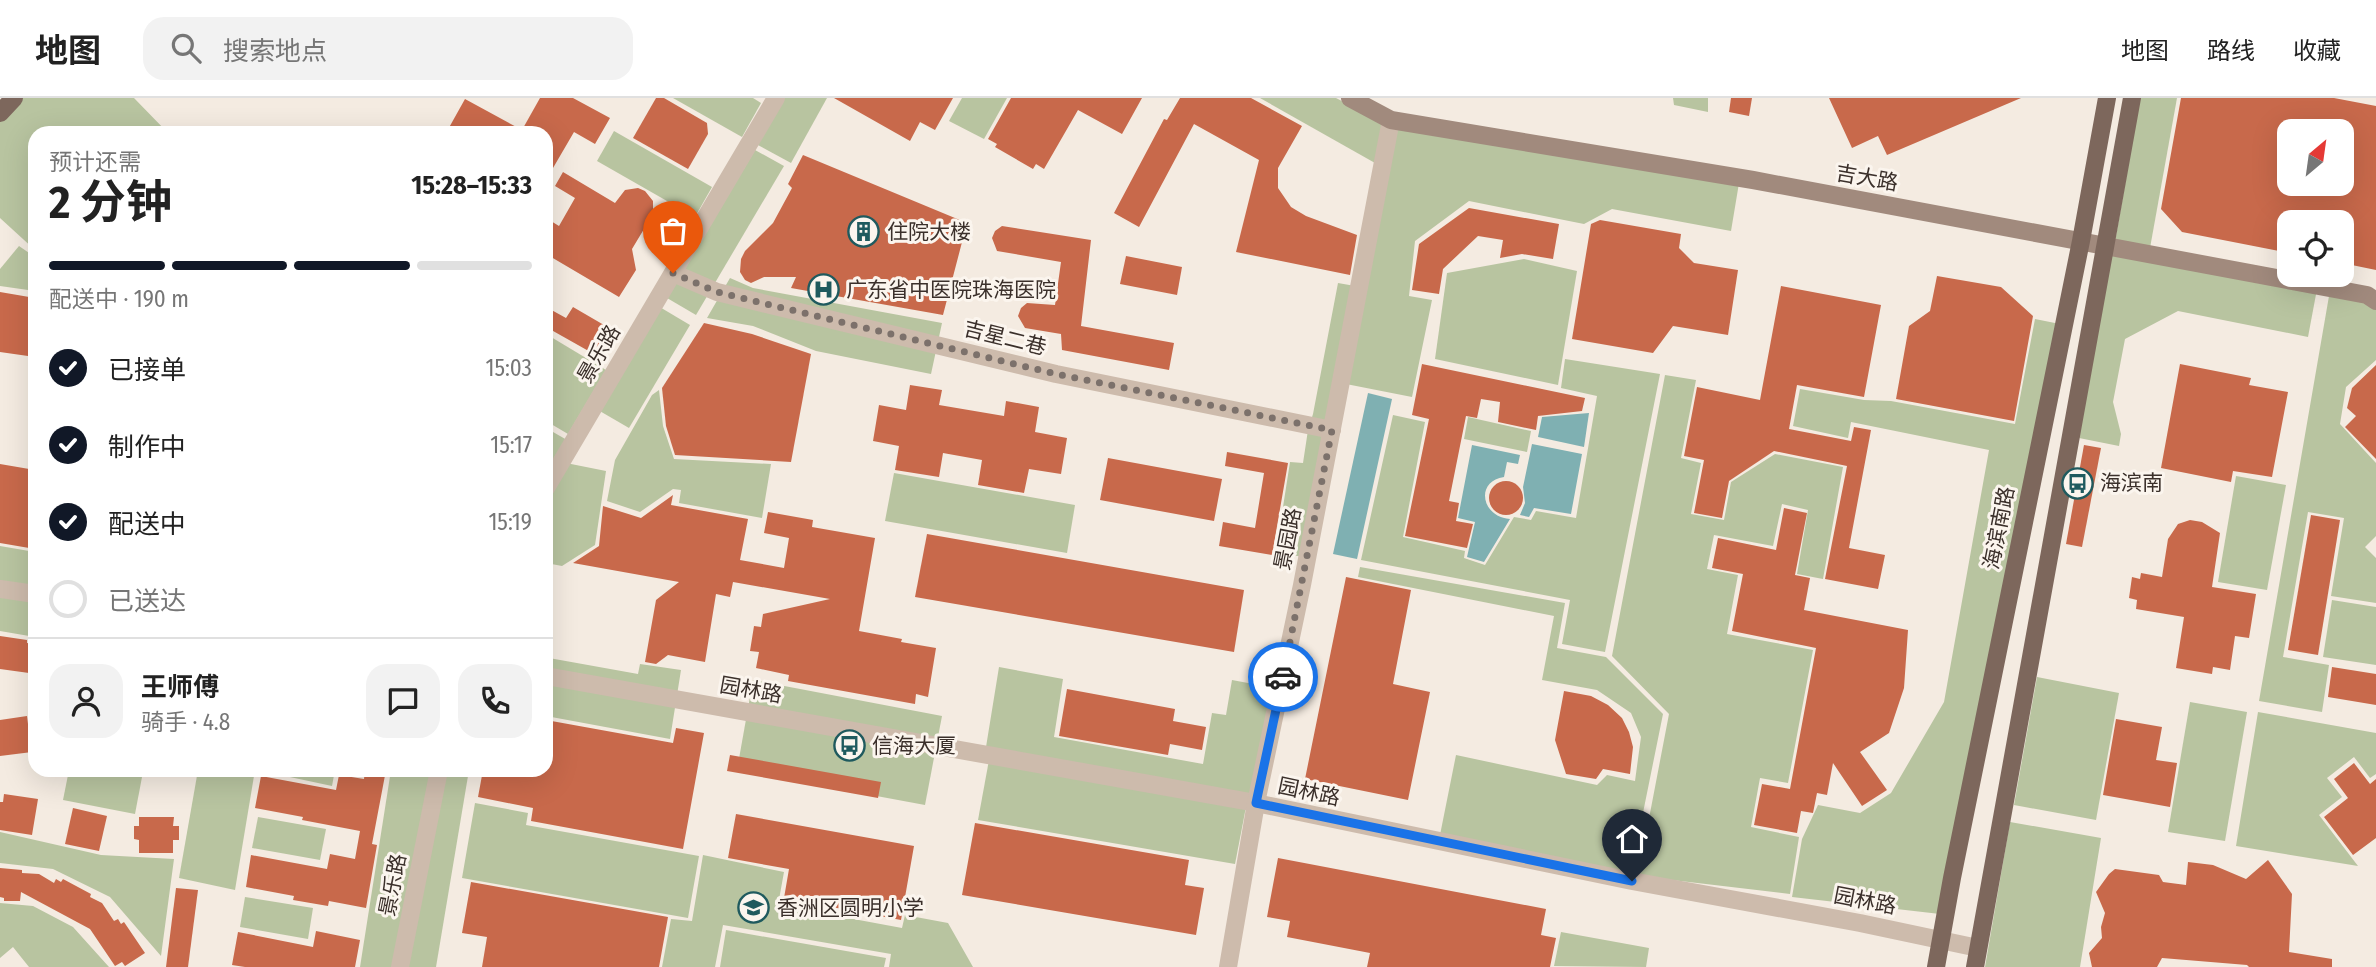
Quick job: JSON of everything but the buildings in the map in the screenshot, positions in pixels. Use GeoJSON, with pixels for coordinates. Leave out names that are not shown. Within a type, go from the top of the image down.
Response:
{"type":"FeatureCollection","features":[{"type":"Feature","properties":{"kind":"main road"},"geometry":{"type":"LineString","coordinates":[[0,113],[14,98]]}},
{"type":"Feature","properties":{"kind":"main road","name":"吉大路"},"geometry":{"type":"LineString","coordinates":[[1350,98],[1391,120],[1753,180],[2104,244],[2367,295],[2376,301]]}},
{"type":"Feature","properties":{"kind":"main road","name":"海滨南路"},"geometry":{"type":"LineString","coordinates":[[1936,967],[2107,98]]}},
{"type":"Feature","properties":{"kind":"main road"},"geometry":{"type":"LineString","coordinates":[[1975,967],[2132,98]]}},
{"type":"Feature","properties":{"kind":"street","name":"景乐路"},"geometry":{"type":"LineString","coordinates":[[553,476],[776,98]]}},
{"type":"Feature","properties":{"kind":"street","name":"景园路"},"geometry":{"type":"LineString","coordinates":[[1228,967],[1256,803],[1302,585],[1391,120]]}},
{"type":"Feature","properties":{"kind":"street","name":"吉星二巷"},"geometry":{"type":"LineString","coordinates":[[673,273],[717,292],[1044,371],[1332,430]]}},
{"type":"Feature","properties":{"kind":"street"},"geometry":{"type":"LineString","coordinates":[[0,589],[28,593]]}},
{"type":"Feature","properties":{"kind":"street","name":"园林路"},"geometry":{"type":"LineString","coordinates":[[553,677],[1256,803],[1978,948]]}},
{"type":"Feature","properties":{"kind":"street","name":"景乐路"},"geometry":{"type":"LineString","coordinates":[[400,967],[438,777]]}},
{"type":"Feature","properties":{"kind":"green space"},"geometry":{"type":"Polygon","coordinates":[[[14,98],[134,98],[161,126],[28,126],[28,244],[0,218],[0,113],[14,98]]]}},
{"type":"Feature","properties":{"kind":"green space"},"geometry":{"type":"Polygon","coordinates":[[[673,98],[753,98],[761,103],[742,137],[673,98]]]}},
{"type":"Feature","properties":{"kind":"green space"},"geometry":{"type":"Polygon","coordinates":[[[782,98],[827,98],[791,163],[756,144],[782,98]]]}},
{"type":"Feature","properties":{"kind":"green space"},"geometry":{"type":"Polygon","coordinates":[[[962,98],[1007,98],[984,139],[949,121],[962,98]]]}},
{"type":"Feature","properties":{"kind":"green space"},"geometry":{"type":"Polygon","coordinates":[[[1260,98],[1336,98],[1384,123],[1375,163],[1260,98]]]}},
{"type":"Feature","properties":{"kind":"green space"},"geometry":{"type":"Polygon","coordinates":[[[1673,98],[1708,98],[1708,112],[1674,105],[1673,98]]]}},
{"type":"Feature","properties":{"kind":"green space"},"geometry":{"type":"Polygon","coordinates":[[[2140,98],[2177,98],[2150,248],[2115,242],[2140,98]]]}},
{"type":"Feature","properties":{"kind":"green space"},"geometry":{"type":"Polygon","coordinates":[[[1395,126],[1739,183],[1731,231],[1612,209],[1584,224],[1469,201],[1415,241],[1409,296],[1432,300],[1412,397],[1346,384],[1395,126]]]}},
{"type":"Feature","properties":{"kind":"green space"},"geometry":{"type":"Polygon","coordinates":[[[614,131],[712,187],[695,217],[597,161],[614,131]]]}},
{"type":"Feature","properties":{"kind":"green space"},"geometry":{"type":"Polygon","coordinates":[[[755,150],[784,166],[696,315],[667,298],[755,150]]]}},
{"type":"Feature","properties":{"kind":"green space"},"geometry":{"type":"Polygon","coordinates":[[[19,246],[28,252],[28,290],[0,286],[0,269],[19,246]]]}},
{"type":"Feature","properties":{"kind":"green space"},"geometry":{"type":"Polygon","coordinates":[[[2108,251],[2277,282],[2277,287],[2317,289],[2308,337],[2178,311],[2125,339],[2113,402],[2121,434],[2119,446],[2074,437],[2108,251]]]}},
{"type":"Feature","properties":{"kind":"green space"},"geometry":{"type":"Polygon","coordinates":[[[1524,259],[1577,271],[1558,385],[1435,359],[1447,273],[1524,259]]]}},
{"type":"Feature","properties":{"kind":"green space"},"geometry":{"type":"Polygon","coordinates":[[[730,278],[753,288],[942,323],[931,374],[816,351],[753,326],[707,318],[730,278]]]}},
{"type":"Feature","properties":{"kind":"green space"},"geometry":{"type":"Polygon","coordinates":[[[1338,283],[1355,286],[1303,557],[1276,552],[1290,462],[1303,463],[1338,283]]]}},
{"type":"Feature","properties":{"kind":"green space"},"geometry":{"type":"Polygon","coordinates":[[[2329,296],[2366,302],[2376,309],[2376,360],[2346,387],[2340,424],[2376,463],[2376,536],[2365,547],[2376,558],[2376,603],[2331,596],[2344,518],[2308,512],[2283,657],[2329,665],[2322,712],[2259,701],[2329,296]]]}},
{"type":"Feature","properties":{"kind":"green space"},"geometry":{"type":"Polygon","coordinates":[[[658,306],[690,325],[629,428],[598,410],[658,306]]]}},
{"type":"Feature","properties":{"kind":"green space"},"geometry":{"type":"Polygon","coordinates":[[[2035,319],[2060,324],[1940,914],[1792,897],[1802,839],[1818,805],[1860,813],[1891,793],[1944,702],[1989,450],[1851,422],[1848,438],[1793,426],[1800,389],[1864,400],[1891,401],[2015,424],[2035,319]]]}},
{"type":"Feature","properties":{"kind":"green space"},"geometry":{"type":"Polygon","coordinates":[[[553,338],[606,370],[568,434],[553,425],[553,338]]]}},
{"type":"Feature","properties":{"kind":"green space"},"geometry":{"type":"Polygon","coordinates":[[[1565,359],[1660,374],[1605,652],[1562,644],[1570,600],[1361,560],[1393,415],[1425,422],[1403,537],[1465,551],[1464,558],[1485,565],[1514,517],[1531,520],[1536,511],[1576,518],[1597,396],[1561,388],[1565,359]]]}},
{"type":"Feature","properties":{"kind":"green space"},"geometry":{"type":"Polygon","coordinates":[[[1665,375],[1696,380],[1681,458],[1701,463],[1691,514],[1724,520],[1731,482],[1775,454],[1843,467],[1823,579],[1797,574],[1808,510],[1782,504],[1773,546],[1714,535],[1707,569],[1738,575],[1727,634],[1813,650],[1788,783],[1760,778],[1751,827],[1799,837],[1790,894],[1638,876],[1669,714],[1612,656],[1665,375]]]}},
{"type":"Feature","properties":{"kind":"green space"},"geometry":{"type":"Polygon","coordinates":[[[659,390],[663,426],[674,459],[771,464],[762,518],[679,503],[681,490],[673,489],[640,512],[607,501],[615,460],[652,395],[659,390]]]}},
{"type":"Feature","properties":{"kind":"green space"},"geometry":{"type":"Polygon","coordinates":[[[1468,417],[1531,431],[1527,452],[1464,439],[1468,417]]]}},
{"type":"Feature","properties":{"kind":"green space"},"geometry":{"type":"Polygon","coordinates":[[[553,432],[567,440],[553,464],[553,432]]]}},
{"type":"Feature","properties":{"kind":"green space"},"geometry":{"type":"Polygon","coordinates":[[[566,463],[606,471],[595,545],[562,566],[553,564],[553,485],[566,463]]]}},
{"type":"Feature","properties":{"kind":"green space"},"geometry":{"type":"Polygon","coordinates":[[[894,473],[1075,505],[1067,553],[885,521],[894,473]]]}},
{"type":"Feature","properties":{"kind":"green space"},"geometry":{"type":"Polygon","coordinates":[[[2236,476],[2286,485],[2267,590],[2218,582],[2236,476]]]}},
{"type":"Feature","properties":{"kind":"green space"},"geometry":{"type":"Polygon","coordinates":[[[0,546],[28,551],[28,636],[0,631],[0,546]]]}},
{"type":"Feature","properties":{"kind":"green space"},"geometry":{"type":"Polygon","coordinates":[[[1360,567],[1565,603],[1557,648],[1606,657],[1663,714],[1630,877],[1440,835],[1456,755],[1597,785],[1607,775],[1635,781],[1641,737],[1631,713],[1597,690],[1542,680],[1554,616],[1358,577],[1360,567]]]}},
{"type":"Feature","properties":{"kind":"green space"},"geometry":{"type":"Polygon","coordinates":[[[2332,600],[2376,607],[2376,665],[2323,657],[2332,600]]]}},
{"type":"Feature","properties":{"kind":"green space"},"geometry":{"type":"Polygon","coordinates":[[[553,659],[638,674],[640,664],[681,670],[670,739],[553,717],[553,659]]]}},
{"type":"Feature","properties":{"kind":"green space"},"geometry":{"type":"Polygon","coordinates":[[[999,667],[1063,679],[1054,737],[1203,764],[1212,713],[1226,715],[1232,680],[1275,688],[1252,800],[986,747],[999,667]]]}},
{"type":"Feature","properties":{"kind":"green space"},"geometry":{"type":"Polygon","coordinates":[[[2037,677],[2119,693],[2096,820],[2014,805],[2037,677]]]}},
{"type":"Feature","properties":{"kind":"green space"},"geometry":{"type":"Polygon","coordinates":[[[753,680],[942,716],[925,805],[737,770],[753,680]]]}},
{"type":"Feature","properties":{"kind":"green space"},"geometry":{"type":"Polygon","coordinates":[[[2190,702],[2247,712],[2225,841],[2168,832],[2190,702]]]}},
{"type":"Feature","properties":{"kind":"green space"},"geometry":{"type":"Polygon","coordinates":[[[2258,712],[2376,733],[2376,774],[2370,778],[2354,757],[2327,778],[2342,797],[2319,815],[2358,866],[2236,846],[2258,712]]]}},
{"type":"Feature","properties":{"kind":"green space"},"geometry":{"type":"Polygon","coordinates":[[[989,760],[1246,807],[1235,864],[978,820],[989,760]]]}},
{"type":"Feature","properties":{"kind":"green space"},"geometry":{"type":"Polygon","coordinates":[[[68,777],[142,777],[135,814],[63,800],[68,777]]]}},
{"type":"Feature","properties":{"kind":"green space"},"geometry":{"type":"Polygon","coordinates":[[[197,777],[254,777],[235,890],[179,878],[197,777]]]}},
{"type":"Feature","properties":{"kind":"green space"},"geometry":{"type":"Polygon","coordinates":[[[290,777],[334,777],[332,786],[290,777]]]}},
{"type":"Feature","properties":{"kind":"green space"},"geometry":{"type":"Polygon","coordinates":[[[390,777],[436,777],[400,967],[360,967],[390,777]]]}},
{"type":"Feature","properties":{"kind":"green space"},"geometry":{"type":"Polygon","coordinates":[[[443,777],[468,777],[436,967],[406,967],[443,777]]]}},
{"type":"Feature","properties":{"kind":"green space"},"geometry":{"type":"Polygon","coordinates":[[[475,803],[528,813],[526,825],[699,856],[688,918],[462,878],[475,803]]]}},
{"type":"Feature","properties":{"kind":"green space"},"geometry":{"type":"Polygon","coordinates":[[[258,817],[326,829],[320,860],[252,848],[258,817]]]}},
{"type":"Feature","properties":{"kind":"green space"},"geometry":{"type":"Polygon","coordinates":[[[2010,822],[2101,838],[2080,967],[1985,967],[2010,822]]]}},
{"type":"Feature","properties":{"kind":"green space"},"geometry":{"type":"Polygon","coordinates":[[[0,832],[101,855],[174,859],[161,956],[110,897],[53,869],[0,863],[0,832]]]}},
{"type":"Feature","properties":{"kind":"green space"},"geometry":{"type":"Polygon","coordinates":[[[703,855],[784,872],[778,905],[902,928],[905,915],[948,923],[973,967],[889,967],[891,954],[723,925],[715,967],[662,967],[671,919],[692,921],[703,855]]]}},
{"type":"Feature","properties":{"kind":"green space"},"geometry":{"type":"Polygon","coordinates":[[[245,897],[313,908],[308,939],[240,927],[245,897]]]}},
{"type":"Feature","properties":{"kind":"green space"},"geometry":{"type":"Polygon","coordinates":[[[0,903],[33,906],[73,927],[109,967],[29,967],[13,947],[0,958],[0,903]]]}},
{"type":"Feature","properties":{"kind":"green space"},"geometry":{"type":"Polygon","coordinates":[[[726,930],[886,958],[884,967],[720,967],[726,930]]]}},
{"type":"Feature","properties":{"kind":"green space"},"geometry":{"type":"Polygon","coordinates":[[[1561,932],[1649,948],[1646,967],[1554,966],[1561,932]]]}},
{"type":"Feature","properties":{"kind":"water"},"geometry":{"type":"Polygon","coordinates":[[[1368,393],[1392,399],[1357,559],[1333,554],[1368,393]]]}},
{"type":"Feature","properties":{"kind":"water"},"geometry":{"type":"Polygon","coordinates":[[[1589,413],[1584,447],[1538,437],[1542,417],[1589,413]]]}},
{"type":"Feature","properties":{"kind":"water"},"geometry":{"type":"Polygon","coordinates":[[[1532,444],[1582,454],[1571,514],[1534,508],[1529,517],[1520,515],[1525,503],[1523,487],[1532,444]]]}},
{"type":"Feature","properties":{"kind":"water"},"geometry":{"type":"Polygon","coordinates":[[[1472,445],[1520,455],[1518,464],[1507,462],[1504,477],[1489,485],[1486,492],[1485,499],[1493,512],[1510,519],[1484,562],[1467,557],[1475,522],[1458,518],[1472,445]]]}},
{"type":"Feature","properties":{"kind":"way so far"},"geometry":{"type":"LineString","coordinates":[[673,273],[717,292],[1056,374],[1332,430],[1283,677]]}},
{"type":"Feature","properties":{"kind":"place","name":"住院大楼"},"geometry":{"type":"Point","coordinates":[864,232]}},
{"type":"Feature","properties":{"kind":"place","name":"广东省中医院珠海医院"},"geometry":{"type":"Point","coordinates":[823,290]}},
{"type":"Feature","properties":{"kind":"place","name":"海滨南"},"geometry":{"type":"Point","coordinates":[2077,483]}},
{"type":"Feature","properties":{"kind":"place","name":"信海大厦"},"geometry":{"type":"Point","coordinates":[849,746]}},
{"type":"Feature","properties":{"kind":"place","name":"香洲区圆明小学"},"geometry":{"type":"Point","coordinates":[754,908]}},
{"type":"Feature","properties":{"kind":"route"},"geometry":{"type":"LineString","coordinates":[[1283,677],[1256,803],[1632,881]]}}]}
